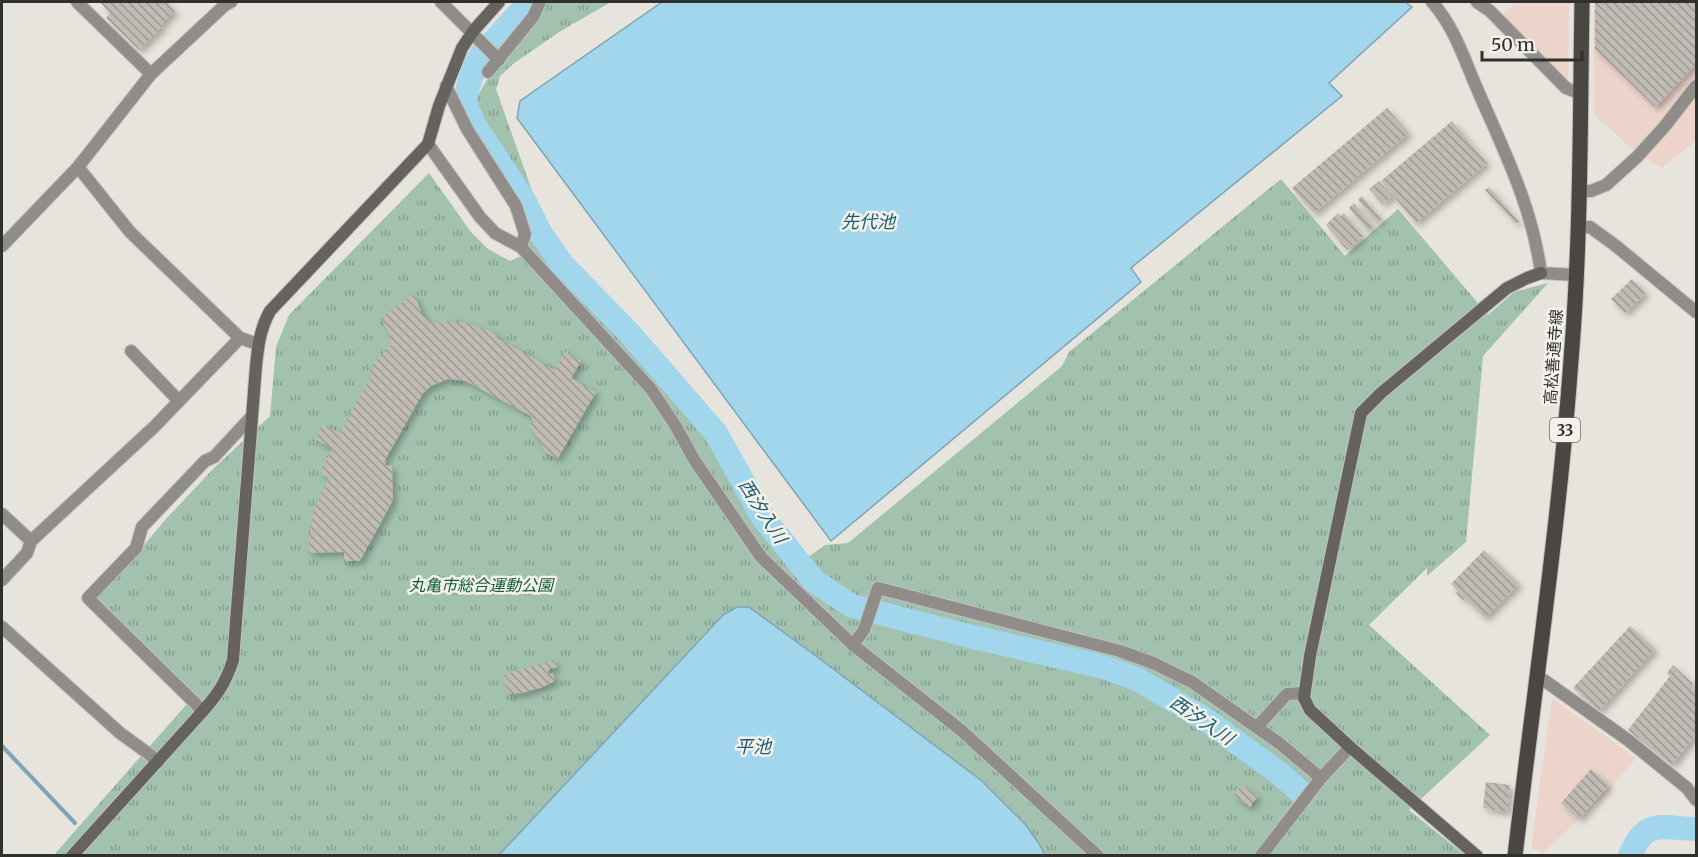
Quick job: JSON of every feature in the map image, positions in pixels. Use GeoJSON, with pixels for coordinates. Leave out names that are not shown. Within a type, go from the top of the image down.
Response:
{"type":"FeatureCollection","features":[{"type":"Feature","properties":{"kind":"main road","name":"高松善通寺線"},"geometry":{"type":"LineString","coordinates":[[1515,855],[1557,517],[1572,358],[1580,191],[1582,2]]}},
{"type":"Feature","properties":{"kind":"street"},"geometry":{"type":"LineString","coordinates":[[77,2],[151,74]]}},
{"type":"Feature","properties":{"kind":"street"},"geometry":{"type":"LineString","coordinates":[[2,246],[78,167],[151,74],[231,2]]}},
{"type":"Feature","properties":{"kind":"street"},"geometry":{"type":"LineString","coordinates":[[441,2],[499,60]]}},
{"type":"Feature","properties":{"kind":"street"},"geometry":{"type":"LineString","coordinates":[[72,855],[219,693],[228,677],[233,660],[258,344],[264,322],[270,311],[428,144],[439,106],[462,48],[476,36],[499,2]]}},
{"type":"Feature","properties":{"kind":"street"},"geometry":{"type":"LineString","coordinates":[[488,72],[533,17],[540,2]]}},
{"type":"Feature","properties":{"kind":"street"},"geometry":{"type":"LineString","coordinates":[[1432,2],[1452,33],[1514,172],[1530,219],[1541,273]]}},
{"type":"Feature","properties":{"kind":"street"},"geometry":{"type":"LineString","coordinates":[[1477,2],[1490,11],[1566,88],[1581,94]]}},
{"type":"Feature","properties":{"kind":"street"},"geometry":{"type":"LineString","coordinates":[[447,86],[467,129],[516,206],[525,234],[521,246]]}},
{"type":"Feature","properties":{"kind":"street"},"geometry":{"type":"LineString","coordinates":[[1580,191],[1592,191],[1606,185],[1637,157],[1696,86]]}},
{"type":"Feature","properties":{"kind":"street"},"geometry":{"type":"LineString","coordinates":[[428,144],[480,217],[495,233],[521,246],[651,389],[695,461],[761,557],[853,645],[962,731],[1098,855]]}},
{"type":"Feature","properties":{"kind":"street"},"geometry":{"type":"LineString","coordinates":[[78,167],[130,232],[240,338],[258,344]]}},
{"type":"Feature","properties":{"kind":"street"},"geometry":{"type":"LineString","coordinates":[[1578,226],[1590,227],[1599,233],[1696,312]]}},
{"type":"Feature","properties":{"kind":"street"},"geometry":{"type":"LineString","coordinates":[[1477,855],[1310,710],[1304,698],[1310,656],[1361,413],[1381,393],[1507,288],[1541,273],[1576,275]]}},
{"type":"Feature","properties":{"kind":"street"},"geometry":{"type":"LineString","coordinates":[[2,580],[27,554],[31,541],[154,428],[240,338]]}},
{"type":"Feature","properties":{"kind":"street"},"geometry":{"type":"LineString","coordinates":[[131,351],[179,401]]}},
{"type":"Feature","properties":{"kind":"street"},"geometry":{"type":"LineString","coordinates":[[203,711],[88,598],[136,548],[142,527],[205,460],[214,457],[252,416]]}},
{"type":"Feature","properties":{"kind":"street"},"geometry":{"type":"LineString","coordinates":[[2,514],[31,541]]}},
{"type":"Feature","properties":{"kind":"street"},"geometry":{"type":"LineString","coordinates":[[853,645],[864,630],[878,588],[1120,651],[1153,663],[1192,682],[1257,727],[1321,778]]}},
{"type":"Feature","properties":{"kind":"street"},"geometry":{"type":"LineString","coordinates":[[2,627],[120,733],[158,762]]}},
{"type":"Feature","properties":{"kind":"street"},"geometry":{"type":"LineString","coordinates":[[1538,676],[1628,740],[1688,788],[1696,800]]}},
{"type":"Feature","properties":{"kind":"street"},"geometry":{"type":"LineString","coordinates":[[1257,727],[1287,694],[1305,693]]}},
{"type":"Feature","properties":{"kind":"street"},"geometry":{"type":"LineString","coordinates":[[1261,855],[1321,778],[1350,747]]}},
{"type":"Feature","properties":{"kind":"shaded area"},"geometry":{"type":"Polygon","coordinates":[[[1516,2],[1569,2],[1568,84],[1500,17],[1516,2]]]}},
{"type":"Feature","properties":{"kind":"shaded area"},"geometry":{"type":"Polygon","coordinates":[[[1594,2],[1696,2],[1696,140],[1662,168],[1636,153],[1594,114],[1594,2]]]}},
{"type":"Feature","properties":{"kind":"shaded area"},"geometry":{"type":"Polygon","coordinates":[[[1552,698],[1636,758],[1607,793],[1543,853],[1531,848],[1552,698]]]}},
{"type":"Feature","properties":{"kind":"green space","name":"丸亀市総合運動公園"},"geometry":{"type":"Polygon","coordinates":[[[542,2],[611,2],[559,32],[513,64],[500,76],[496,89],[556,259],[711,439],[727,467],[803,561],[825,545],[848,543],[1062,366],[1069,352],[1281,179],[1345,256],[1398,209],[1488,315],[1514,292],[1548,283],[1483,356],[1466,542],[1427,576],[1427,568],[1369,625],[1490,735],[1409,810],[1465,855],[53,856],[193,697],[96,596],[213,469],[270,416],[276,347],[289,315],[429,173],[471,232],[488,249],[510,261],[521,256],[516,215],[460,126],[495,66],[542,2]]]}},
{"type":"Feature","properties":{"kind":"water","name":"先代池"},"geometry":{"type":"Polygon","coordinates":[[[662,2],[1405,2],[1412,7],[1329,83],[1342,96],[1131,268],[1141,282],[831,541],[517,118],[520,101],[662,2]]]}},
{"type":"Feature","properties":{"kind":"water","name":"平池"},"geometry":{"type":"Polygon","coordinates":[[[737,607],[749,607],[982,781],[1025,824],[1045,855],[499,855],[723,615],[737,607]]]}},
{"type":"Feature","properties":{"kind":"building"},"geometry":{"type":"Polygon","coordinates":[[[171,2],[168,4],[175,11],[139,50],[106,18],[110,13],[101,3],[171,2]]]}},
{"type":"Feature","properties":{"kind":"building"},"geometry":{"type":"Polygon","coordinates":[[[1595,2],[1625,2],[1625,6],[1629,2],[1696,2],[1696,64],[1655,107],[1595,49],[1595,2]]]}},
{"type":"Feature","properties":{"kind":"building"},"geometry":{"type":"Polygon","coordinates":[[[1387,108],[1409,133],[1314,213],[1292,188],[1387,108]]]}},
{"type":"Feature","properties":{"kind":"building"},"geometry":{"type":"Polygon","coordinates":[[[1452,121],[1487,163],[1416,223],[1381,181],[1452,121]]]}},
{"type":"Feature","properties":{"kind":"building"},"geometry":{"type":"Polygon","coordinates":[[[1379,181],[1392,196],[1383,204],[1369,189],[1379,181]]]}},
{"type":"Feature","properties":{"kind":"building"},"geometry":{"type":"Polygon","coordinates":[[[1489,187],[1519,222],[1516,224],[1485,190],[1489,187]]]}},
{"type":"Feature","properties":{"kind":"building"},"geometry":{"type":"Polygon","coordinates":[[[1362,196],[1382,220],[1377,223],[1358,200],[1362,196]]]}},
{"type":"Feature","properties":{"kind":"building"},"geometry":{"type":"Polygon","coordinates":[[[1354,203],[1373,226],[1368,231],[1349,208],[1354,203]]]}},
{"type":"Feature","properties":{"kind":"building"},"geometry":{"type":"Polygon","coordinates":[[[1338,213],[1340,216],[1344,213],[1363,236],[1347,250],[1326,225],[1338,213]]]}},
{"type":"Feature","properties":{"kind":"building"},"geometry":{"type":"Polygon","coordinates":[[[1632,279],[1646,293],[1625,313],[1611,299],[1632,279]]]}},
{"type":"Feature","properties":{"kind":"building"},"geometry":{"type":"Polygon","coordinates":[[[414,294],[423,316],[431,324],[450,321],[463,322],[496,333],[497,338],[555,370],[565,352],[581,361],[571,378],[596,392],[558,458],[546,453],[529,424],[534,423],[531,416],[466,381],[448,379],[431,386],[423,393],[385,460],[386,466],[392,465],[393,500],[360,561],[344,561],[344,552],[308,553],[312,518],[329,478],[320,473],[332,448],[315,439],[323,424],[340,433],[372,375],[369,371],[391,345],[390,336],[381,318],[414,294]]]}},
{"type":"Feature","properties":{"kind":"building"},"geometry":{"type":"Polygon","coordinates":[[[1484,550],[1519,584],[1485,618],[1465,598],[1463,600],[1456,593],[1458,591],[1451,584],[1484,550]]]}},
{"type":"Feature","properties":{"kind":"building"},"geometry":{"type":"Polygon","coordinates":[[[1630,626],[1655,649],[1599,711],[1573,688],[1630,626]]]}},
{"type":"Feature","properties":{"kind":"building"},"geometry":{"type":"Polygon","coordinates":[[[554,660],[557,667],[548,670],[549,674],[553,673],[555,681],[522,693],[508,694],[502,675],[554,660]]]}},
{"type":"Feature","properties":{"kind":"building"},"geometry":{"type":"Polygon","coordinates":[[[1673,665],[1693,684],[1691,686],[1696,691],[1696,734],[1672,765],[1628,730],[1670,676],[1667,673],[1673,665]]]}},
{"type":"Feature","properties":{"kind":"building"},"geometry":{"type":"Polygon","coordinates":[[[1591,769],[1609,785],[1579,819],[1561,803],[1591,769]]]}},
{"type":"Feature","properties":{"kind":"building"},"geometry":{"type":"Polygon","coordinates":[[[1486,782],[1510,785],[1507,812],[1483,808],[1486,782]]]}},
{"type":"Feature","properties":{"kind":"building"},"geometry":{"type":"Polygon","coordinates":[[[1242,785],[1258,796],[1250,807],[1234,796],[1242,785]]]}},
{"type":"Feature","properties":{"kind":"waterway","name":"西汐入川"},"geometry":{"type":"LineString","coordinates":[[526,2],[522,10],[481,55],[474,68],[464,101],[474,124],[525,202],[541,234],[562,264],[630,334],[716,433],[762,516],[814,581],[852,606],[1104,667],[1137,679],[1205,719],[1280,774],[1303,794]]}},
{"type":"Feature","properties":{"kind":"waterway"},"geometry":{"type":"LineString","coordinates":[[2,746],[75,823]]}},
{"type":"Feature","properties":{"kind":"waterway","name":"西汐入川"},"geometry":{"type":"LineString","coordinates":[[1630,856],[1636,844],[1648,830],[1663,827],[1695,829]]}}]}
